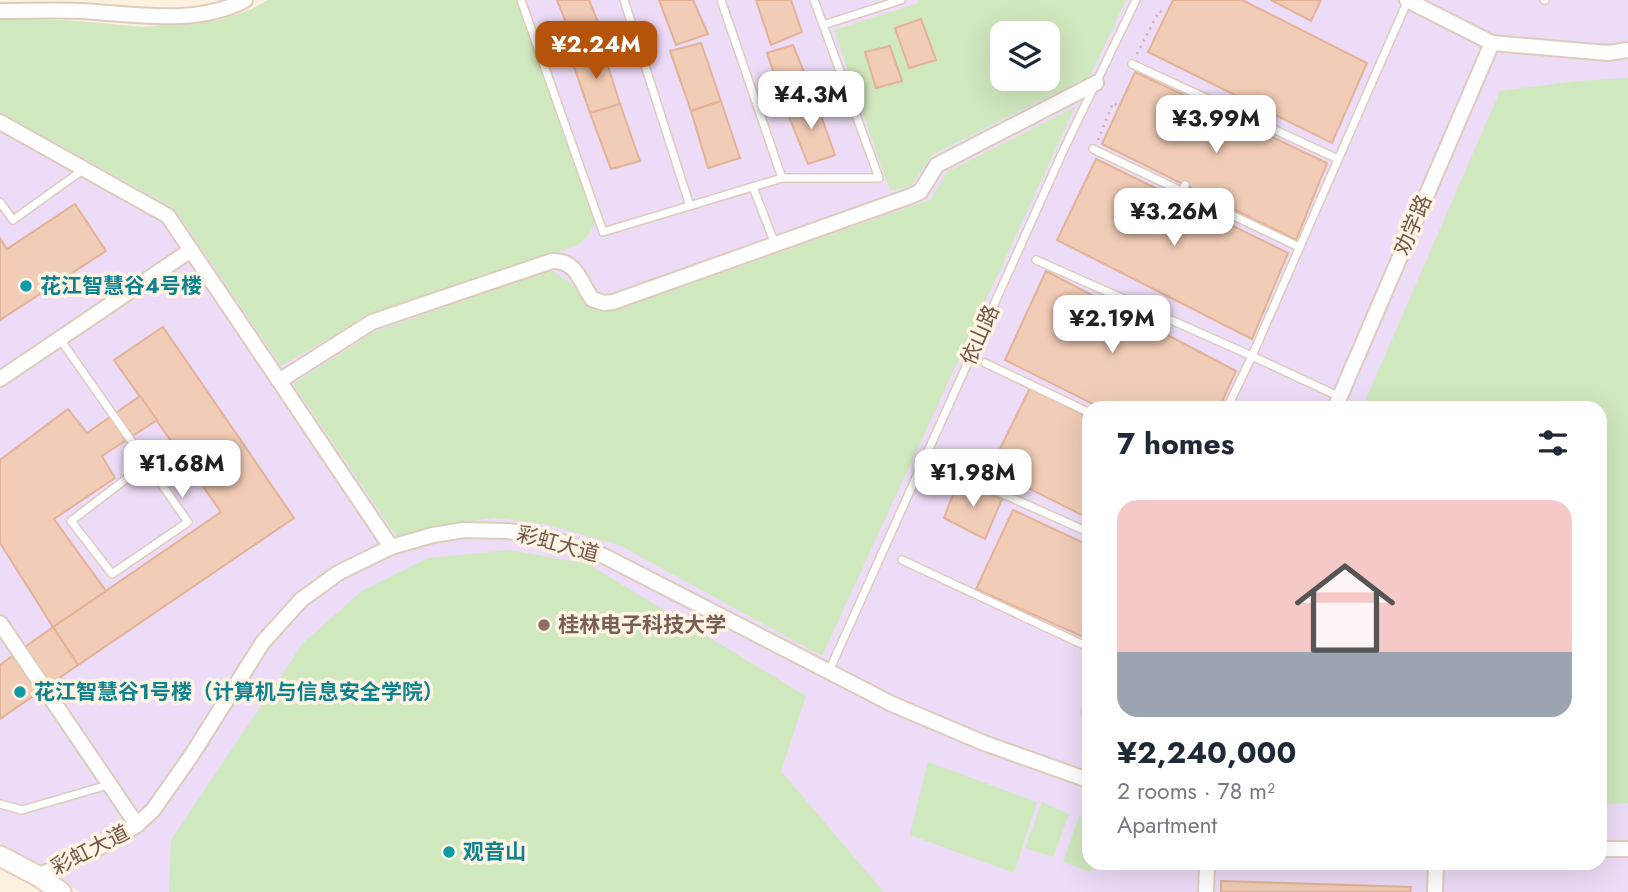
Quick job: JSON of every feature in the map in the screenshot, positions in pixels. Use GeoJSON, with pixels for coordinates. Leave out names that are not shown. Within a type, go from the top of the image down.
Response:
{"type":"FeatureCollection","features":[{"type":"Feature","properties":{"kind":"main road"},"geometry":{"type":"LineString","coordinates":[[0,856],[61,892]]}},
{"type":"Feature","properties":{"kind":"street"},"geometry":{"type":"LineString","coordinates":[[0,10],[148,15],[207,14],[225,10],[245,0]]}},
{"type":"Feature","properties":{"kind":"street"},"geometry":{"type":"LineString","coordinates":[[1408,0],[1492,43],[1608,53],[1628,50]]}},
{"type":"Feature","properties":{"kind":"street","name":"劝学路"},"geometry":{"type":"LineString","coordinates":[[1337,401],[1492,43]]}},
{"type":"Feature","properties":{"kind":"street"},"geometry":{"type":"LineString","coordinates":[[279,381],[372,322],[552,261],[563,261],[571,266],[590,298],[604,303],[613,302],[920,192],[937,165],[1096,83]]}},
{"type":"Feature","properties":{"kind":"street"},"geometry":{"type":"LineString","coordinates":[[0,122],[164,212],[391,547]]}},
{"type":"Feature","properties":{"kind":"street"},"geometry":{"type":"LineString","coordinates":[[0,379],[191,250]]}},
{"type":"Feature","properties":{"kind":"street","name":"彩虹大道"},"geometry":{"type":"LineString","coordinates":[[38,876],[104,845],[137,825],[153,810],[264,642],[301,600],[338,573],[391,547],[433,535],[483,530],[544,537],[604,556],[892,704],[984,743],[1082,778]]}},
{"type":"Feature","properties":{"kind":"street"},"geometry":{"type":"LineString","coordinates":[[0,623],[137,825]]}},
{"type":"Feature","properties":{"kind":"street"},"geometry":{"type":"LineString","coordinates":[[1607,849],[1628,849]]}},
{"type":"Feature","properties":{"kind":"street"},"geometry":{"type":"LineString","coordinates":[[1206,892],[1208,870]]}},
{"type":"Feature","properties":{"kind":"street"},"geometry":{"type":"LineString","coordinates":[[1435,892],[1436,870]]}},
{"type":"Feature","properties":{"kind":"lane"},"geometry":{"type":"LineString","coordinates":[[521,0],[603,232],[782,178],[878,178],[814,0]]}},
{"type":"Feature","properties":{"kind":"lane"},"geometry":{"type":"LineString","coordinates":[[624,0],[690,206]]}},
{"type":"Feature","properties":{"kind":"lane"},"geometry":{"type":"LineString","coordinates":[[722,0],[782,178]]}},
{"type":"Feature","properties":{"kind":"lane"},"geometry":{"type":"LineString","coordinates":[[823,25],[901,0]]}},
{"type":"Feature","properties":{"kind":"lane","name":"依山路"},"geometry":{"type":"LineString","coordinates":[[828,671],[1136,0]]}},
{"type":"Feature","properties":{"kind":"lane"},"geometry":{"type":"LineString","coordinates":[[1230,401],[1408,0]]}},
{"type":"Feature","properties":{"kind":"lane"},"geometry":{"type":"LineString","coordinates":[[1132,64],[1338,159]]}},
{"type":"Feature","properties":{"kind":"lane"},"geometry":{"type":"LineString","coordinates":[[1093,149],[1299,247]]}},
{"type":"Feature","properties":{"kind":"lane"},"geometry":{"type":"LineString","coordinates":[[0,202],[13,220],[85,169]]}},
{"type":"Feature","properties":{"kind":"lane"},"geometry":{"type":"LineString","coordinates":[[753,187],[775,244]]}},
{"type":"Feature","properties":{"kind":"lane"},"geometry":{"type":"LineString","coordinates":[[1036,260],[1252,356],[1335,401]]}},
{"type":"Feature","properties":{"kind":"lane"},"geometry":{"type":"LineString","coordinates":[[60,338],[147,463],[188,522],[112,574],[71,521],[147,463]]}},
{"type":"Feature","properties":{"kind":"lane"},"geometry":{"type":"LineString","coordinates":[[985,363],[1082,409]]}},
{"type":"Feature","properties":{"kind":"lane"},"geometry":{"type":"LineString","coordinates":[[939,465],[1082,529]]}},
{"type":"Feature","properties":{"kind":"lane"},"geometry":{"type":"LineString","coordinates":[[901,560],[1082,644]]}},
{"type":"Feature","properties":{"kind":"lane"},"geometry":{"type":"LineString","coordinates":[[0,804],[22,810],[109,784]]}},
{"type":"Feature","properties":{"kind":"path"},"geometry":{"type":"LineString","coordinates":[[1132,64],[1159,10],[1166,14]]}},
{"type":"Feature","properties":{"kind":"path"},"geometry":{"type":"LineString","coordinates":[[1093,149],[1113,103],[1119,107]]}},
{"type":"Feature","properties":{"kind":"shaded area","name":"桂林电子科技大学"},"geometry":{"type":"Polygon","coordinates":[[[268,0],[1628,0],[1628,892],[80,892],[0,843],[0,19],[64,20],[145,27],[216,21],[250,10],[268,0]]]}},
{"type":"Feature","properties":{"kind":"green space"},"geometry":{"type":"Polygon","coordinates":[[[268,0],[521,0],[597,214],[587,236],[576,246],[369,315],[281,366],[174,208],[0,112],[0,19],[64,20],[144,27],[216,21],[250,10],[268,0]]]}},
{"type":"Feature","properties":{"kind":"green space"},"geometry":{"type":"Polygon","coordinates":[[[918,0],[1126,0],[1090,76],[1060,91],[932,155],[912,185],[890,191],[834,30],[918,3],[918,0]]]}},
{"type":"Feature","properties":{"kind":"green space"},"geometry":{"type":"Polygon","coordinates":[[[1628,78],[1628,803],[1607,804],[1607,401],[1365,401],[1500,91],[1576,81],[1628,78]]]}},
{"type":"Feature","properties":{"kind":"green space"},"geometry":{"type":"Polygon","coordinates":[[[1075,107],[822,656],[619,545],[545,524],[495,518],[451,524],[397,537],[293,384],[374,332],[551,270],[568,281],[590,306],[611,312],[931,199],[947,172],[1075,107]]]}},
{"type":"Feature","properties":{"kind":"green space"},"geometry":{"type":"Polygon","coordinates":[[[510,550],[588,564],[806,696],[781,771],[884,892],[169,892],[171,840],[303,643],[362,591],[428,558],[510,550]]]}},
{"type":"Feature","properties":{"kind":"green space"},"geometry":{"type":"Polygon","coordinates":[[[928,762],[1037,802],[1014,873],[910,835],[928,762]]]}},
{"type":"Feature","properties":{"kind":"green space"},"geometry":{"type":"Polygon","coordinates":[[[1042,802],[1069,814],[1053,857],[1025,848],[1042,802]]]}},
{"type":"Feature","properties":{"kind":"green space"},"geometry":{"type":"Polygon","coordinates":[[[1079,816],[1082,817],[1082,869],[1063,862],[1079,816]]]}},
{"type":"Feature","properties":{"kind":"building"},"geometry":{"type":"Polygon","coordinates":[[[557,0],[589,0],[605,39],[576,48],[557,0]]]}},
{"type":"Feature","properties":{"kind":"building"},"geometry":{"type":"Polygon","coordinates":[[[659,0],[693,0],[708,34],[676,45],[659,0]]]}},
{"type":"Feature","properties":{"kind":"building"},"geometry":{"type":"Polygon","coordinates":[[[756,0],[791,0],[802,32],[771,45],[756,0]]]}},
{"type":"Feature","properties":{"kind":"building"},"geometry":{"type":"Polygon","coordinates":[[[1173,0],[1242,0],[1367,63],[1332,143],[1148,52],[1173,0]]]}},
{"type":"Feature","properties":{"kind":"building"},"geometry":{"type":"Polygon","coordinates":[[[1271,0],[1321,0],[1311,21],[1271,0]]]}},
{"type":"Feature","properties":{"kind":"building"},"geometry":{"type":"Polygon","coordinates":[[[921,19],[936,60],[909,68],[895,28],[921,19]]]}},
{"type":"Feature","properties":{"kind":"building"},"geometry":{"type":"Polygon","coordinates":[[[701,43],[721,101],[691,111],[670,51],[701,43]]]}},
{"type":"Feature","properties":{"kind":"building"},"geometry":{"type":"Polygon","coordinates":[[[793,45],[815,99],[786,109],[767,53],[793,45]]]}},
{"type":"Feature","properties":{"kind":"building"},"geometry":{"type":"Polygon","coordinates":[[[890,46],[902,81],[876,88],[865,52],[890,46]]]}},
{"type":"Feature","properties":{"kind":"building"},"geometry":{"type":"Polygon","coordinates":[[[602,48],[620,104],[590,113],[571,58],[602,48]]]}},
{"type":"Feature","properties":{"kind":"building"},"geometry":{"type":"Polygon","coordinates":[[[1135,72],[1327,163],[1296,240],[1102,144],[1135,72]]]}},
{"type":"Feature","properties":{"kind":"building"},"geometry":{"type":"Polygon","coordinates":[[[815,99],[835,155],[808,164],[786,109],[815,99]]]}},
{"type":"Feature","properties":{"kind":"building"},"geometry":{"type":"Polygon","coordinates":[[[721,101],[740,158],[708,168],[691,111],[721,101]]]}},
{"type":"Feature","properties":{"kind":"building"},"geometry":{"type":"Polygon","coordinates":[[[620,104],[640,161],[611,169],[590,113],[620,104]]]}},
{"type":"Feature","properties":{"kind":"building"},"geometry":{"type":"Polygon","coordinates":[[[1096,159],[1288,253],[1252,339],[1057,240],[1096,159]]]}},
{"type":"Feature","properties":{"kind":"building","name":"花江智慧谷4号楼"},"geometry":{"type":"Polygon","coordinates":[[[75,204],[106,251],[0,320],[0,238],[7,249],[75,204]]]}},
{"type":"Feature","properties":{"kind":"building"},"geometry":{"type":"Polygon","coordinates":[[[1046,271],[1236,371],[1222,401],[1087,401],[1005,360],[1046,271]]]}},
{"type":"Feature","properties":{"kind":"building"},"geometry":{"type":"Polygon","coordinates":[[[163,327],[294,518],[78,665],[53,627],[221,512],[114,360],[163,327]]]}},
{"type":"Feature","properties":{"kind":"building"},"geometry":{"type":"Polygon","coordinates":[[[1030,388],[1082,414],[1082,515],[990,469],[1030,388]]]}},
{"type":"Feature","properties":{"kind":"building"},"geometry":{"type":"Polygon","coordinates":[[[140,396],[157,420],[102,456],[115,478],[54,519],[106,591],[53,627],[0,543],[0,460],[68,409],[87,433],[140,396]]]}},
{"type":"Feature","properties":{"kind":"building"},"geometry":{"type":"Polygon","coordinates":[[[958,481],[1002,499],[985,539],[944,518],[958,481]]]}},
{"type":"Feature","properties":{"kind":"building"},"geometry":{"type":"Polygon","coordinates":[[[1013,510],[1082,542],[1082,636],[976,589],[1013,510]]]}},
{"type":"Feature","properties":{"kind":"building","name":"花江智慧谷1号楼（计算机与信息安全学院）"},"geometry":{"type":"Polygon","coordinates":[[[53,627],[78,665],[0,719],[0,665],[53,627]]]}},
{"type":"Feature","properties":{"kind":"building"},"geometry":{"type":"Polygon","coordinates":[[[1221,881],[1411,887],[1410,892],[1221,892],[1221,881]]]}},
{"type":"Feature","properties":{"kind":"place","name":"花江智慧谷4号楼"},"geometry":{"type":"Point","coordinates":[26,286]}},
{"type":"Feature","properties":{"kind":"place","name":"桂林电子科技大学"},"geometry":{"type":"Point","coordinates":[544,625]}},
{"type":"Feature","properties":{"kind":"place","name":"花江智慧谷1号楼（计算机与信息安全学院）"},"geometry":{"type":"Point","coordinates":[20,692]}},
{"type":"Feature","properties":{"kind":"place","name":"观音山"},"geometry":{"type":"Point","coordinates":[449,852]}}]}
